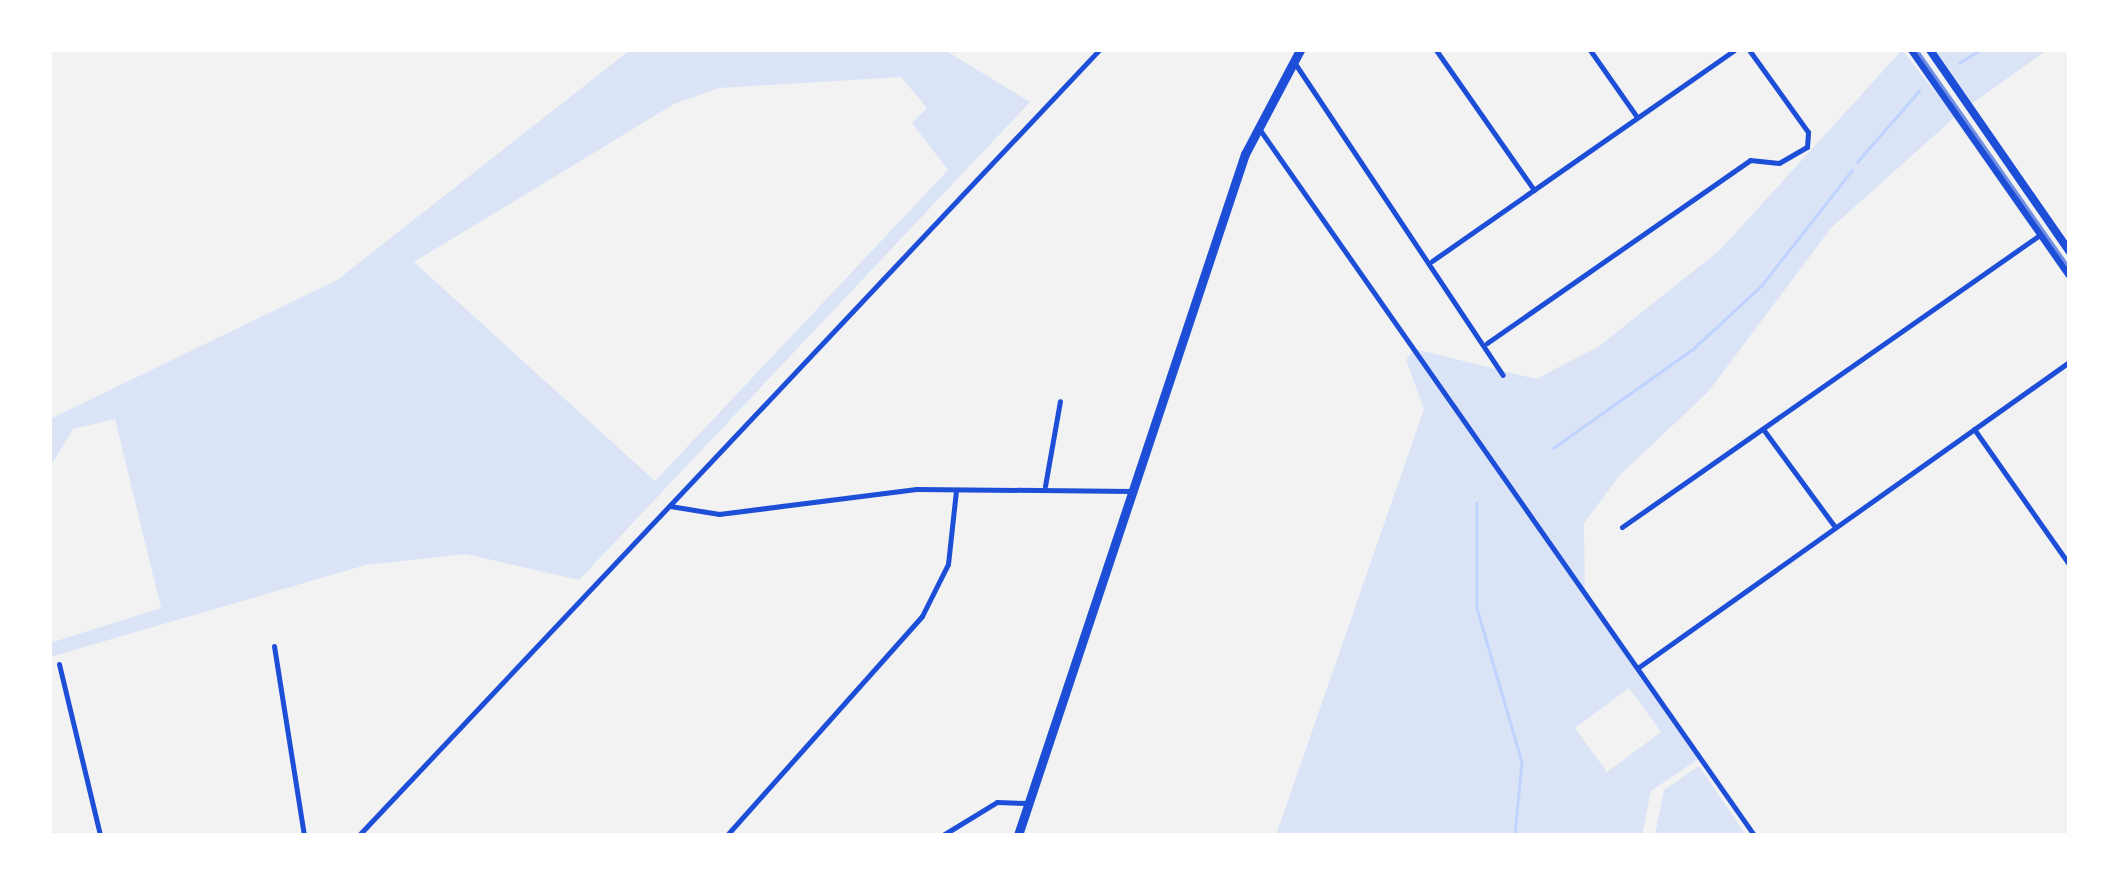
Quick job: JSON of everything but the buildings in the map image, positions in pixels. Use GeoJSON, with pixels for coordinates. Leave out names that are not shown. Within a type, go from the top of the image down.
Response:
{"type":"FeatureCollection","features":[{"type":"Feature","properties":{"kind":"highway"},"geometry":{"type":"LineString","coordinates":[[1018,835],[1256,128],[1300,50]]}},
{"type":"Feature","properties":{"kind":"main road"},"geometry":{"type":"LineString","coordinates":[[1912,50],[2069,274]]}},
{"type":"Feature","properties":{"kind":"main road"},"geometry":{"type":"LineString","coordinates":[[1930,50],[2069,251]]}},
{"type":"Feature","properties":{"kind":"street"},"geometry":{"type":"LineString","coordinates":[[359,835],[1100,50]]}},
{"type":"Feature","properties":{"kind":"street"},"geometry":{"type":"LineString","coordinates":[[1436,50],[1534,190]]}},
{"type":"Feature","properties":{"kind":"street"},"geometry":{"type":"LineString","coordinates":[[1590,50],[1637,117]]}},
{"type":"Feature","properties":{"kind":"street"},"geometry":{"type":"LineString","coordinates":[[1432,260],[1734,50]]}},
{"type":"Feature","properties":{"kind":"street"},"geometry":{"type":"LineString","coordinates":[[1488,343],[1740,166],[1756,157],[1783,162],[1811,141],[1749,50]]}},
{"type":"Feature","properties":{"kind":"street"},"geometry":{"type":"LineString","coordinates":[[1294,60],[1488,343],[1503,375]]}},
{"type":"Feature","properties":{"kind":"street"},"geometry":{"type":"LineString","coordinates":[[1256,128],[1280,147],[1754,835]]}},
{"type":"Feature","properties":{"kind":"street"},"geometry":{"type":"LineString","coordinates":[[1622,527],[2041,234]]}},
{"type":"Feature","properties":{"kind":"street"},"geometry":{"type":"LineString","coordinates":[[1639,667],[2069,362]]}},
{"type":"Feature","properties":{"kind":"street"},"geometry":{"type":"LineString","coordinates":[[1045,486],[1060,401]]}},
{"type":"Feature","properties":{"kind":"street"},"geometry":{"type":"LineString","coordinates":[[1763,428],[1836,528]]}},
{"type":"Feature","properties":{"kind":"street"},"geometry":{"type":"LineString","coordinates":[[1974,429],[2069,564]]}},
{"type":"Feature","properties":{"kind":"street"},"geometry":{"type":"LineString","coordinates":[[670,506],[719,514],[956,490],[1045,486],[1132,491]]}},
{"type":"Feature","properties":{"kind":"street"},"geometry":{"type":"LineString","coordinates":[[726,835],[922,616],[948,564],[956,490]]}},
{"type":"Feature","properties":{"kind":"street"},"geometry":{"type":"LineString","coordinates":[[274,646],[304,835]]}},
{"type":"Feature","properties":{"kind":"street"},"geometry":{"type":"LineString","coordinates":[[59,664],[100,835]]}},
{"type":"Feature","properties":{"kind":"street"},"geometry":{"type":"LineString","coordinates":[[943,835],[997,802],[1028,802]]}},
{"type":"Feature","properties":{"kind":"shaded area"},"geometry":{"type":"Polygon","coordinates":[[[630,50],[945,50],[1030,102],[579,580],[466,554],[366,565],[50,657],[50,643],[161,608],[115,419],[73,429],[50,467],[50,419],[337,280],[630,50]],[[901,77],[719,88],[674,104],[414,262],[655,481],[948,170],[912,123],[927,108],[901,77]]]}},
{"type":"Feature","properties":{"kind":"shaded area"},"geometry":{"type":"Polygon","coordinates":[[[1902,50],[1955,117],[1831,228],[1708,392],[1620,475],[1584,523],[1585,595],[1698,759],[1651,791],[1642,835],[1276,835],[1424,409],[1406,360],[1415,349],[1536,379],[1598,347],[1720,250],[1902,50]],[[1629,688],[1575,728],[1607,772],[1661,732],[1629,688]]]}},
{"type":"Feature","properties":{"kind":"shaded area"},"geometry":{"type":"Polygon","coordinates":[[[1932,50],[2047,50],[1970,105],[1932,50]]]}},
{"type":"Feature","properties":{"kind":"shaded area"},"geometry":{"type":"Polygon","coordinates":[[[1699,766],[1746,835],[1655,835],[1664,790],[1699,766]]]}},
{"type":"Feature","properties":{"kind":"waterway"},"geometry":{"type":"LineString","coordinates":[[1959,63],[1980,50]]}},
{"type":"Feature","properties":{"kind":"waterway"},"geometry":{"type":"LineString","coordinates":[[1857,162],[1919,91]]}},
{"type":"Feature","properties":{"kind":"waterway"},"geometry":{"type":"LineString","coordinates":[[1553,448],[1694,348],[1761,286],[1852,170]]}},
{"type":"Feature","properties":{"kind":"waterway"},"geometry":{"type":"LineString","coordinates":[[1477,503],[1477,608],[1522,762],[1515,835]]}},
{"type":"Feature","properties":{"kind":"tram line"},"geometry":{"type":"LineString","coordinates":[[1917,50],[2069,267]]}}]}
